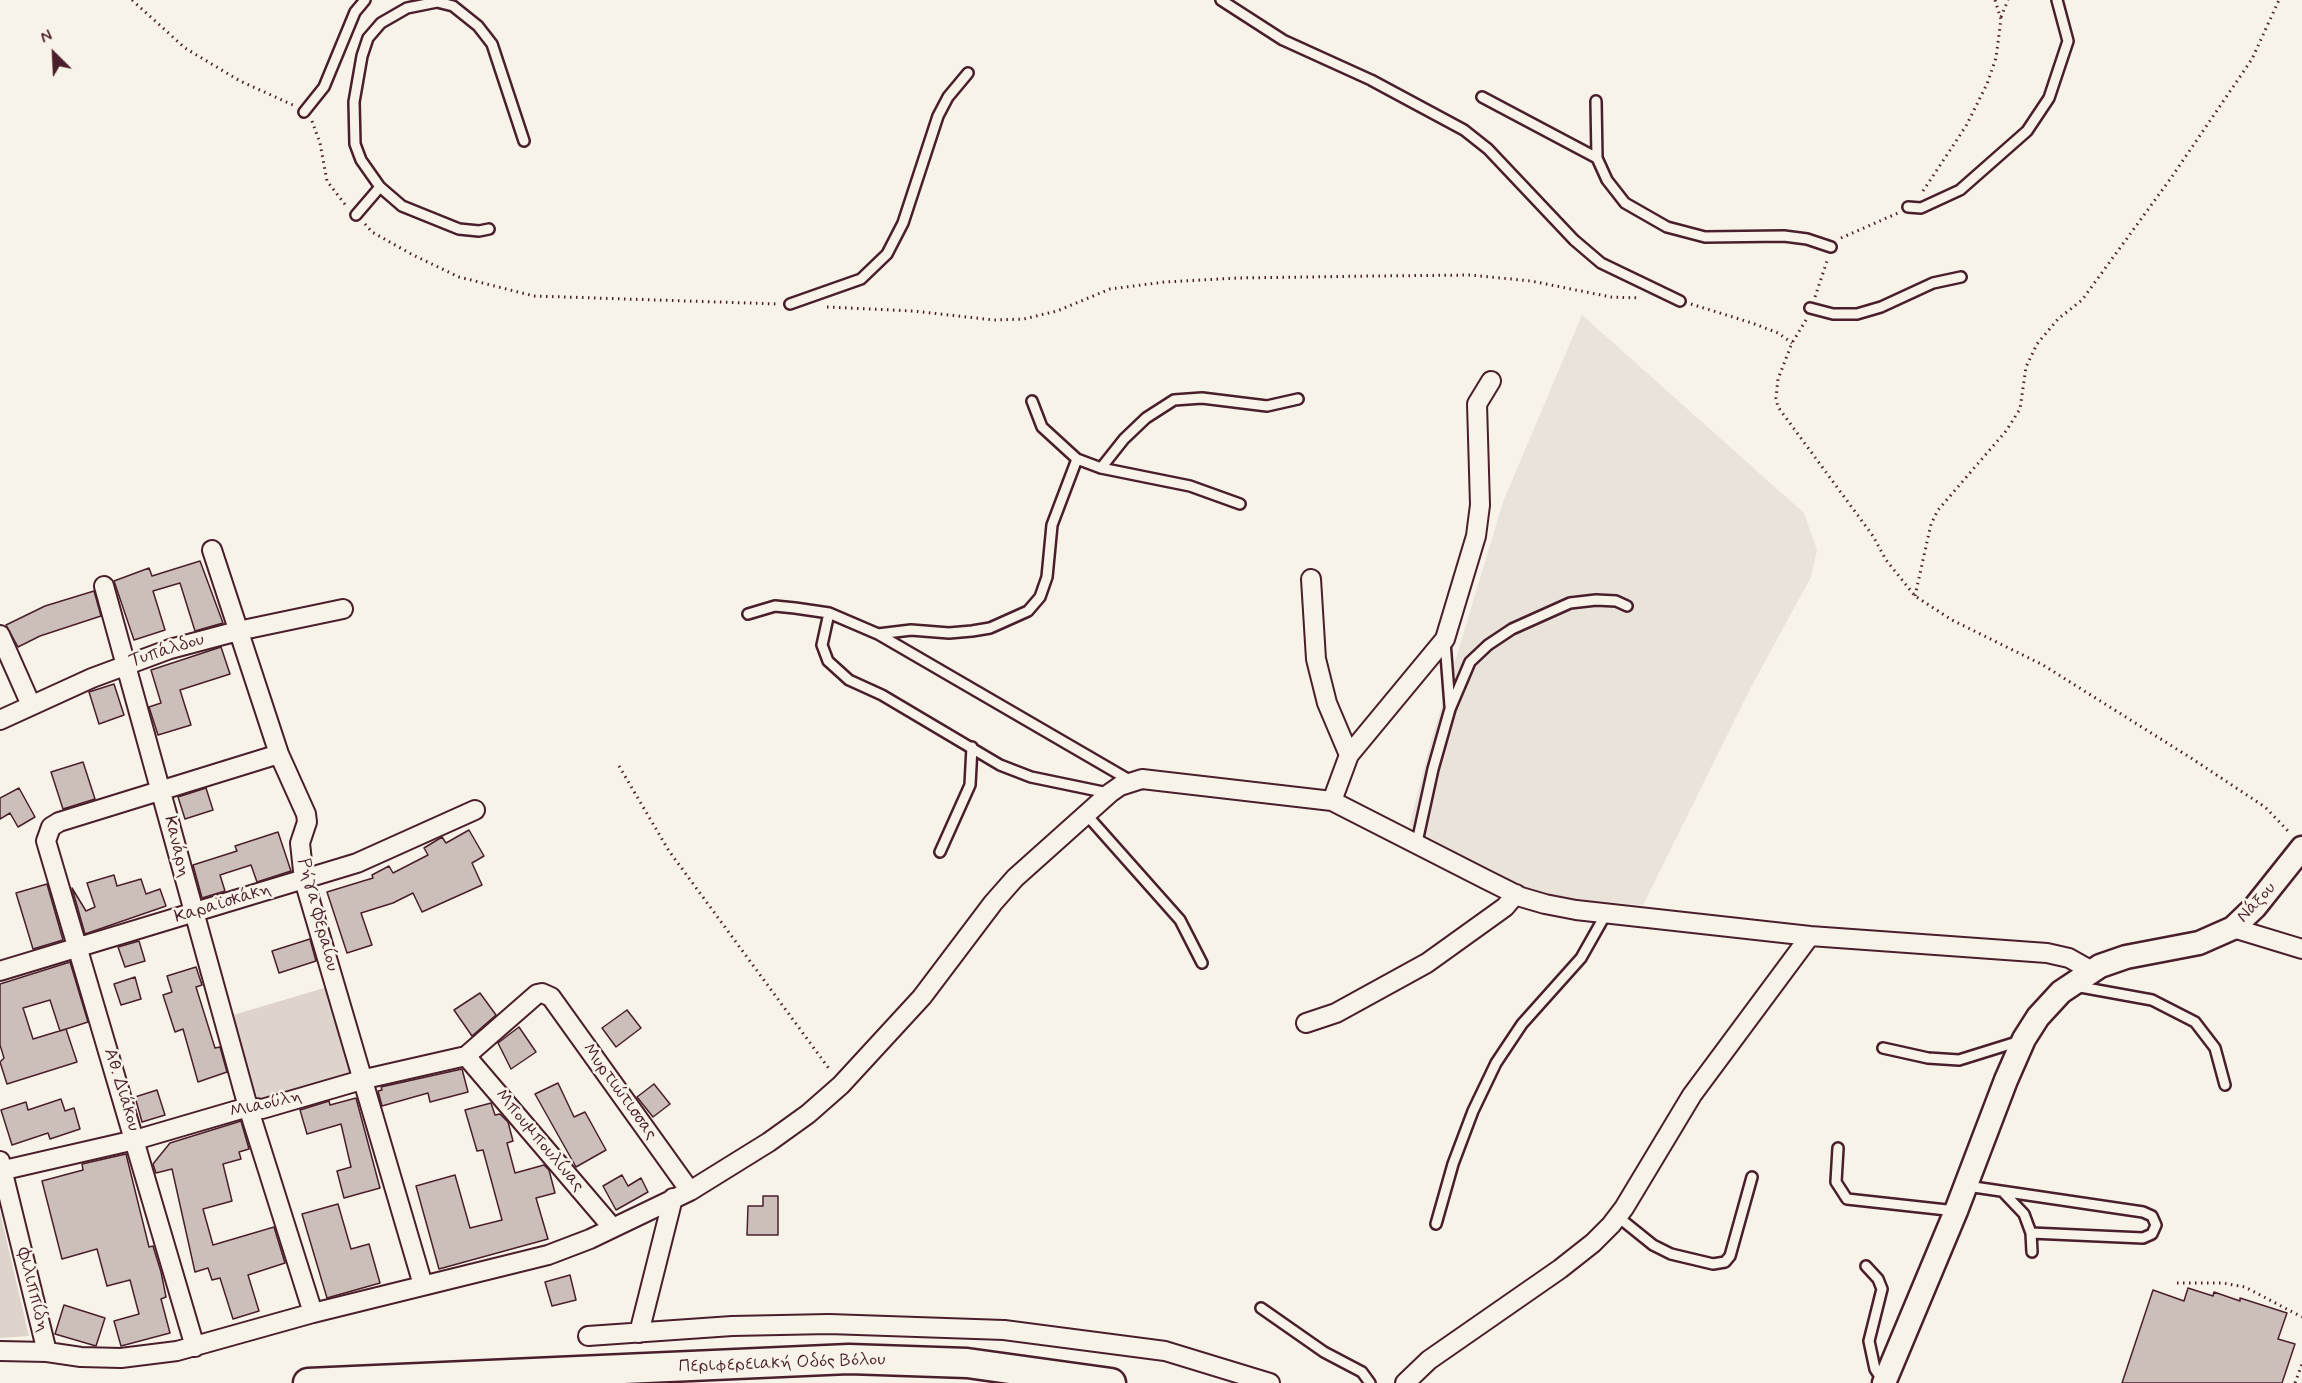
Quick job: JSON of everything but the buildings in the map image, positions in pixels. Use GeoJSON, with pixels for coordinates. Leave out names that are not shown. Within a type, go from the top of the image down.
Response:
{"type":"FeatureCollection","features":[{"type":"Feature","properties":{"kind":"main road","name":"Περιφερειακή Οδός Βόλου"},"geometry":{"type":"LineString","coordinates":[[308,1383],[849,1359],[967,1363],[1111,1383]]}},
{"type":"Feature","properties":{"kind":"street"},"geometry":{"type":"LineString","coordinates":[[1332,801],[1349,755],[1445,639],[1476,536],[1480,505],[1478,404],[1491,381]]}},
{"type":"Feature","properties":{"kind":"street","name":"Ρήγα Φεραίου"},"geometry":{"type":"LineString","coordinates":[[212,550],[279,754],[307,817],[300,843],[304,880],[365,1079],[423,1285]]}},
{"type":"Feature","properties":{"kind":"street"},"geometry":{"type":"LineString","coordinates":[[1311,579],[1316,659],[1327,703],[1349,755]]}},
{"type":"Feature","properties":{"kind":"street","name":"Κανάρη"},"geometry":{"type":"LineString","coordinates":[[104,586],[248,1107],[313,1313]]}},
{"type":"Feature","properties":{"kind":"street","name":"Τυπάλδου"},"geometry":{"type":"LineString","coordinates":[[0,720],[125,664],[238,631],[343,609]]}},
{"type":"Feature","properties":{"kind":"street"},"geometry":{"type":"LineString","coordinates":[[0,635],[31,705]]}},
{"type":"Feature","properties":{"kind":"street"},"geometry":{"type":"LineString","coordinates":[[161,789],[279,754]]}},
{"type":"Feature","properties":{"kind":"street"},"geometry":{"type":"LineString","coordinates":[[0,1351],[121,1358],[156,1355],[195,1347],[313,1313],[556,1252],[590,1239],[681,1195],[777,1136],[841,1085],[922,997],[993,903],[1085,813],[1110,793],[1131,781],[1158,780],[1332,801],[1418,842],[1516,894],[1545,904],[1810,936],[2047,953],[2069,958],[2092,971]]}},
{"type":"Feature","properties":{"kind":"street","name":"Αθ. Διάκου"},"geometry":{"type":"LineString","coordinates":[[161,789],[58,822],[47,834],[46,841],[195,1347]]}},
{"type":"Feature","properties":{"kind":"street","name":"Καραϊσκάκη"},"geometry":{"type":"LineString","coordinates":[[0,971],[377,856],[475,810]]}},
{"type":"Feature","properties":{"kind":"street","name":"Νάξου"},"geometry":{"type":"LineString","coordinates":[[1884,1383],[1956,1211],[2006,1080],[2024,1039],[2044,1009],[2070,986],[2092,971],[2126,957],[2199,943],[2233,928],[2255,908],[2299,844]]}},
{"type":"Feature","properties":{"kind":"street"},"geometry":{"type":"LineString","coordinates":[[1306,1023],[1336,1013],[1427,963],[1505,907],[1516,894]]}},
{"type":"Feature","properties":{"kind":"street"},"geometry":{"type":"LineString","coordinates":[[2233,928],[2302,949]]}},
{"type":"Feature","properties":{"kind":"street"},"geometry":{"type":"LineString","coordinates":[[1406,1383],[1429,1360],[1488,1321],[1593,1243],[1617,1216],[1692,1095],[1810,936]]}},
{"type":"Feature","properties":{"kind":"street","name":"Μιαούλη"},"geometry":{"type":"LineString","coordinates":[[1,1167],[135,1140],[248,1107],[262,1109],[365,1079],[465,1056],[537,994],[547,994]]}},
{"type":"Feature","properties":{"kind":"street","name":"Μυρτιώτισσας"},"geometry":{"type":"LineString","coordinates":[[547,994],[681,1195]]}},
{"type":"Feature","properties":{"kind":"street","name":"Μπουμπουλίνας"},"geometry":{"type":"LineString","coordinates":[[465,1056],[612,1227]]}},
{"type":"Feature","properties":{"kind":"street","name":"Φιλιππίδη"},"geometry":{"type":"LineString","coordinates":[[1,1167],[46,1352]]}},
{"type":"Feature","properties":{"kind":"street"},"geometry":{"type":"LineString","coordinates":[[639,1333],[681,1195]]}},
{"type":"Feature","properties":{"kind":"street"},"geometry":{"type":"LineString","coordinates":[[588,1336],[732,1326],[829,1324],[1004,1330],[1165,1351],[1270,1383]]}},
{"type":"Feature","properties":{"kind":"lane"},"geometry":{"type":"LineString","coordinates":[[304,112],[324,87],[355,12],[365,0]]}},
{"type":"Feature","properties":{"kind":"lane"},"geometry":{"type":"LineString","coordinates":[[1221,0],[1283,40],[1371,80],[1464,130],[1488,149],[1574,240],[1602,263],[1680,301]]}},
{"type":"Feature","properties":{"kind":"lane"},"geometry":{"type":"LineString","coordinates":[[1908,207],[1921,208],[1960,190],[2027,131],[2049,98],[2057,80],[2067,41],[2057,0]]}},
{"type":"Feature","properties":{"kind":"lane"},"geometry":{"type":"LineString","coordinates":[[489,229],[459,229],[433,221],[402,206],[380,187],[361,160],[355,144],[354,102],[362,56],[368,38],[381,22],[407,8],[427,3],[447,4],[478,26],[492,44],[524,141]]}},
{"type":"Feature","properties":{"kind":"lane"},"geometry":{"type":"LineString","coordinates":[[790,304],[861,279],[887,254],[903,223],[938,116],[948,97],[968,73]]}},
{"type":"Feature","properties":{"kind":"lane"},"geometry":{"type":"LineString","coordinates":[[1482,97],[1597,158]]}},
{"type":"Feature","properties":{"kind":"lane"},"geometry":{"type":"LineString","coordinates":[[1596,101],[1597,158],[1606,180],[1625,203],[1667,227],[1706,237],[1784,236],[1807,239],[1831,247]]}},
{"type":"Feature","properties":{"kind":"lane"},"geometry":{"type":"LineString","coordinates":[[356,215],[380,187]]}},
{"type":"Feature","properties":{"kind":"lane"},"geometry":{"type":"LineString","coordinates":[[1810,308],[1833,314],[1857,314],[1881,307],[1933,283],[1961,277]]}},
{"type":"Feature","properties":{"kind":"lane"},"geometry":{"type":"LineString","coordinates":[[1101,468],[1124,439],[1146,418],[1173,400],[1202,398],[1267,406],[1298,399]]}},
{"type":"Feature","properties":{"kind":"lane"},"geometry":{"type":"LineString","coordinates":[[1032,400],[1042,427],[1077,459],[1101,468],[1190,486],[1240,504]]}},
{"type":"Feature","properties":{"kind":"lane"},"geometry":{"type":"LineString","coordinates":[[878,634],[911,630],[949,633],[972,631],[990,628],[1028,611],[1040,597],[1047,577],[1052,525],[1077,459]]}},
{"type":"Feature","properties":{"kind":"lane"},"geometry":{"type":"LineString","coordinates":[[1418,842],[1433,769],[1450,709],[1470,662],[1488,645],[1512,630],[1570,603],[1596,600],[1616,601],[1627,606]]}},
{"type":"Feature","properties":{"kind":"lane"},"geometry":{"type":"LineString","coordinates":[[748,614],[775,606],[829,613],[878,634],[1131,781]]}},
{"type":"Feature","properties":{"kind":"lane"},"geometry":{"type":"LineString","coordinates":[[829,613],[822,645],[828,661],[849,680],[882,695],[1000,765],[1031,777],[1110,793]]}},
{"type":"Feature","properties":{"kind":"lane"},"geometry":{"type":"LineString","coordinates":[[1445,639],[1450,709]]}},
{"type":"Feature","properties":{"kind":"lane"},"geometry":{"type":"LineString","coordinates":[[940,852],[970,785],[972,747]]}},
{"type":"Feature","properties":{"kind":"lane"},"geometry":{"type":"LineString","coordinates":[[1085,813],[1180,920],[1202,963]]}},
{"type":"Feature","properties":{"kind":"lane"},"geometry":{"type":"LineString","coordinates":[[1436,1224],[1453,1164],[1473,1111],[1496,1063],[1522,1024],[1581,958],[1607,912]]}},
{"type":"Feature","properties":{"kind":"lane"},"geometry":{"type":"LineString","coordinates":[[2070,986],[2152,1000],[2195,1022],[2215,1048],[2225,1085]]}},
{"type":"Feature","properties":{"kind":"lane"},"geometry":{"type":"LineString","coordinates":[[1883,1048],[1928,1058],[1959,1060],[2024,1039]]}},
{"type":"Feature","properties":{"kind":"lane"},"geometry":{"type":"LineString","coordinates":[[1838,1148],[1836,1182],[1847,1200],[1956,1211]]}},
{"type":"Feature","properties":{"kind":"lane"},"geometry":{"type":"LineString","coordinates":[[1617,1216],[1653,1245],[1671,1254],[1713,1264],[1725,1262],[1730,1256],[1752,1177]]}},
{"type":"Feature","properties":{"kind":"lane"},"geometry":{"type":"LineString","coordinates":[[1966,1186],[2143,1212],[2152,1216],[2156,1225],[2152,1234],[2143,1238],[2031,1233]]}},
{"type":"Feature","properties":{"kind":"lane"},"geometry":{"type":"LineString","coordinates":[[2002,1191],[2024,1214],[2031,1233],[2032,1252]]}},
{"type":"Feature","properties":{"kind":"lane"},"geometry":{"type":"LineString","coordinates":[[1866,1266],[1878,1279],[1882,1289],[1869,1341],[1875,1369],[1884,1383]]}},
{"type":"Feature","properties":{"kind":"lane"},"geometry":{"type":"LineString","coordinates":[[1261,1308],[1324,1352],[1362,1372],[1371,1383]]}},
{"type":"Feature","properties":{"kind":"path"},"geometry":{"type":"LineString","coordinates":[[132,0],[185,48],[240,81],[304,112],[311,120],[320,143],[327,181],[334,192],[372,232],[459,277],[534,296],[790,304],[913,311],[994,320],[1024,319],[1046,314],[1110,289],[1165,282],[1237,278],[1470,275],[1531,281],[1611,297],[1646,299]]}},
{"type":"Feature","properties":{"kind":"path"},"geometry":{"type":"LineString","coordinates":[[1995,0],[2001,19]]}},
{"type":"Feature","properties":{"kind":"path"},"geometry":{"type":"LineString","coordinates":[[2008,0],[2001,19],[1996,58],[1966,126],[1924,191],[1908,207],[1886,221],[1842,237],[1831,247],[1810,308],[1778,379],[1776,398],[1778,407],[1873,536],[1886,560],[1915,596],[1952,620],[2043,665],[2191,758],[2265,807],[2299,844]]}},
{"type":"Feature","properties":{"kind":"path"},"geometry":{"type":"LineString","coordinates":[[1915,596],[1931,524],[1938,510],[2006,431],[2020,409],[2026,367],[2037,344],[2058,319],[2082,300],[2171,178],[2252,59],[2279,0]]}},
{"type":"Feature","properties":{"kind":"path"},"geometry":{"type":"LineString","coordinates":[[1680,301],[1752,322],[1778,333],[1792,344]]}},
{"type":"Feature","properties":{"kind":"path"},"geometry":{"type":"LineString","coordinates":[[619,766],[669,851],[841,1085]]}},
{"type":"Feature","properties":{"kind":"path"},"geometry":{"type":"LineString","coordinates":[[2177,1283],[2223,1283],[2245,1287],[2302,1317]]}},
{"type":"Feature","properties":{"kind":"path"},"geometry":{"type":"LineString","coordinates":[[2295,1383],[2302,1364]]}},
{"type":"Feature","properties":{"kind":"shaded area"},"geometry":{"type":"Polygon","coordinates":[[[1582,315],[1804,513],[1817,550],[1811,577],[1750,689],[1643,905],[1573,900],[1503,881],[1409,827],[1432,738],[1503,502],[1582,315]]]}},
{"type":"Feature","properties":{"kind":"shaded area"},"geometry":{"type":"Polygon","coordinates":[[[331,986],[357,1074],[259,1103],[233,1015],[331,986]]]}},
{"type":"Feature","properties":{"kind":"shaded area"},"geometry":{"type":"Polygon","coordinates":[[[0,1212],[29,1336],[0,1338],[0,1212]]]}}]}
